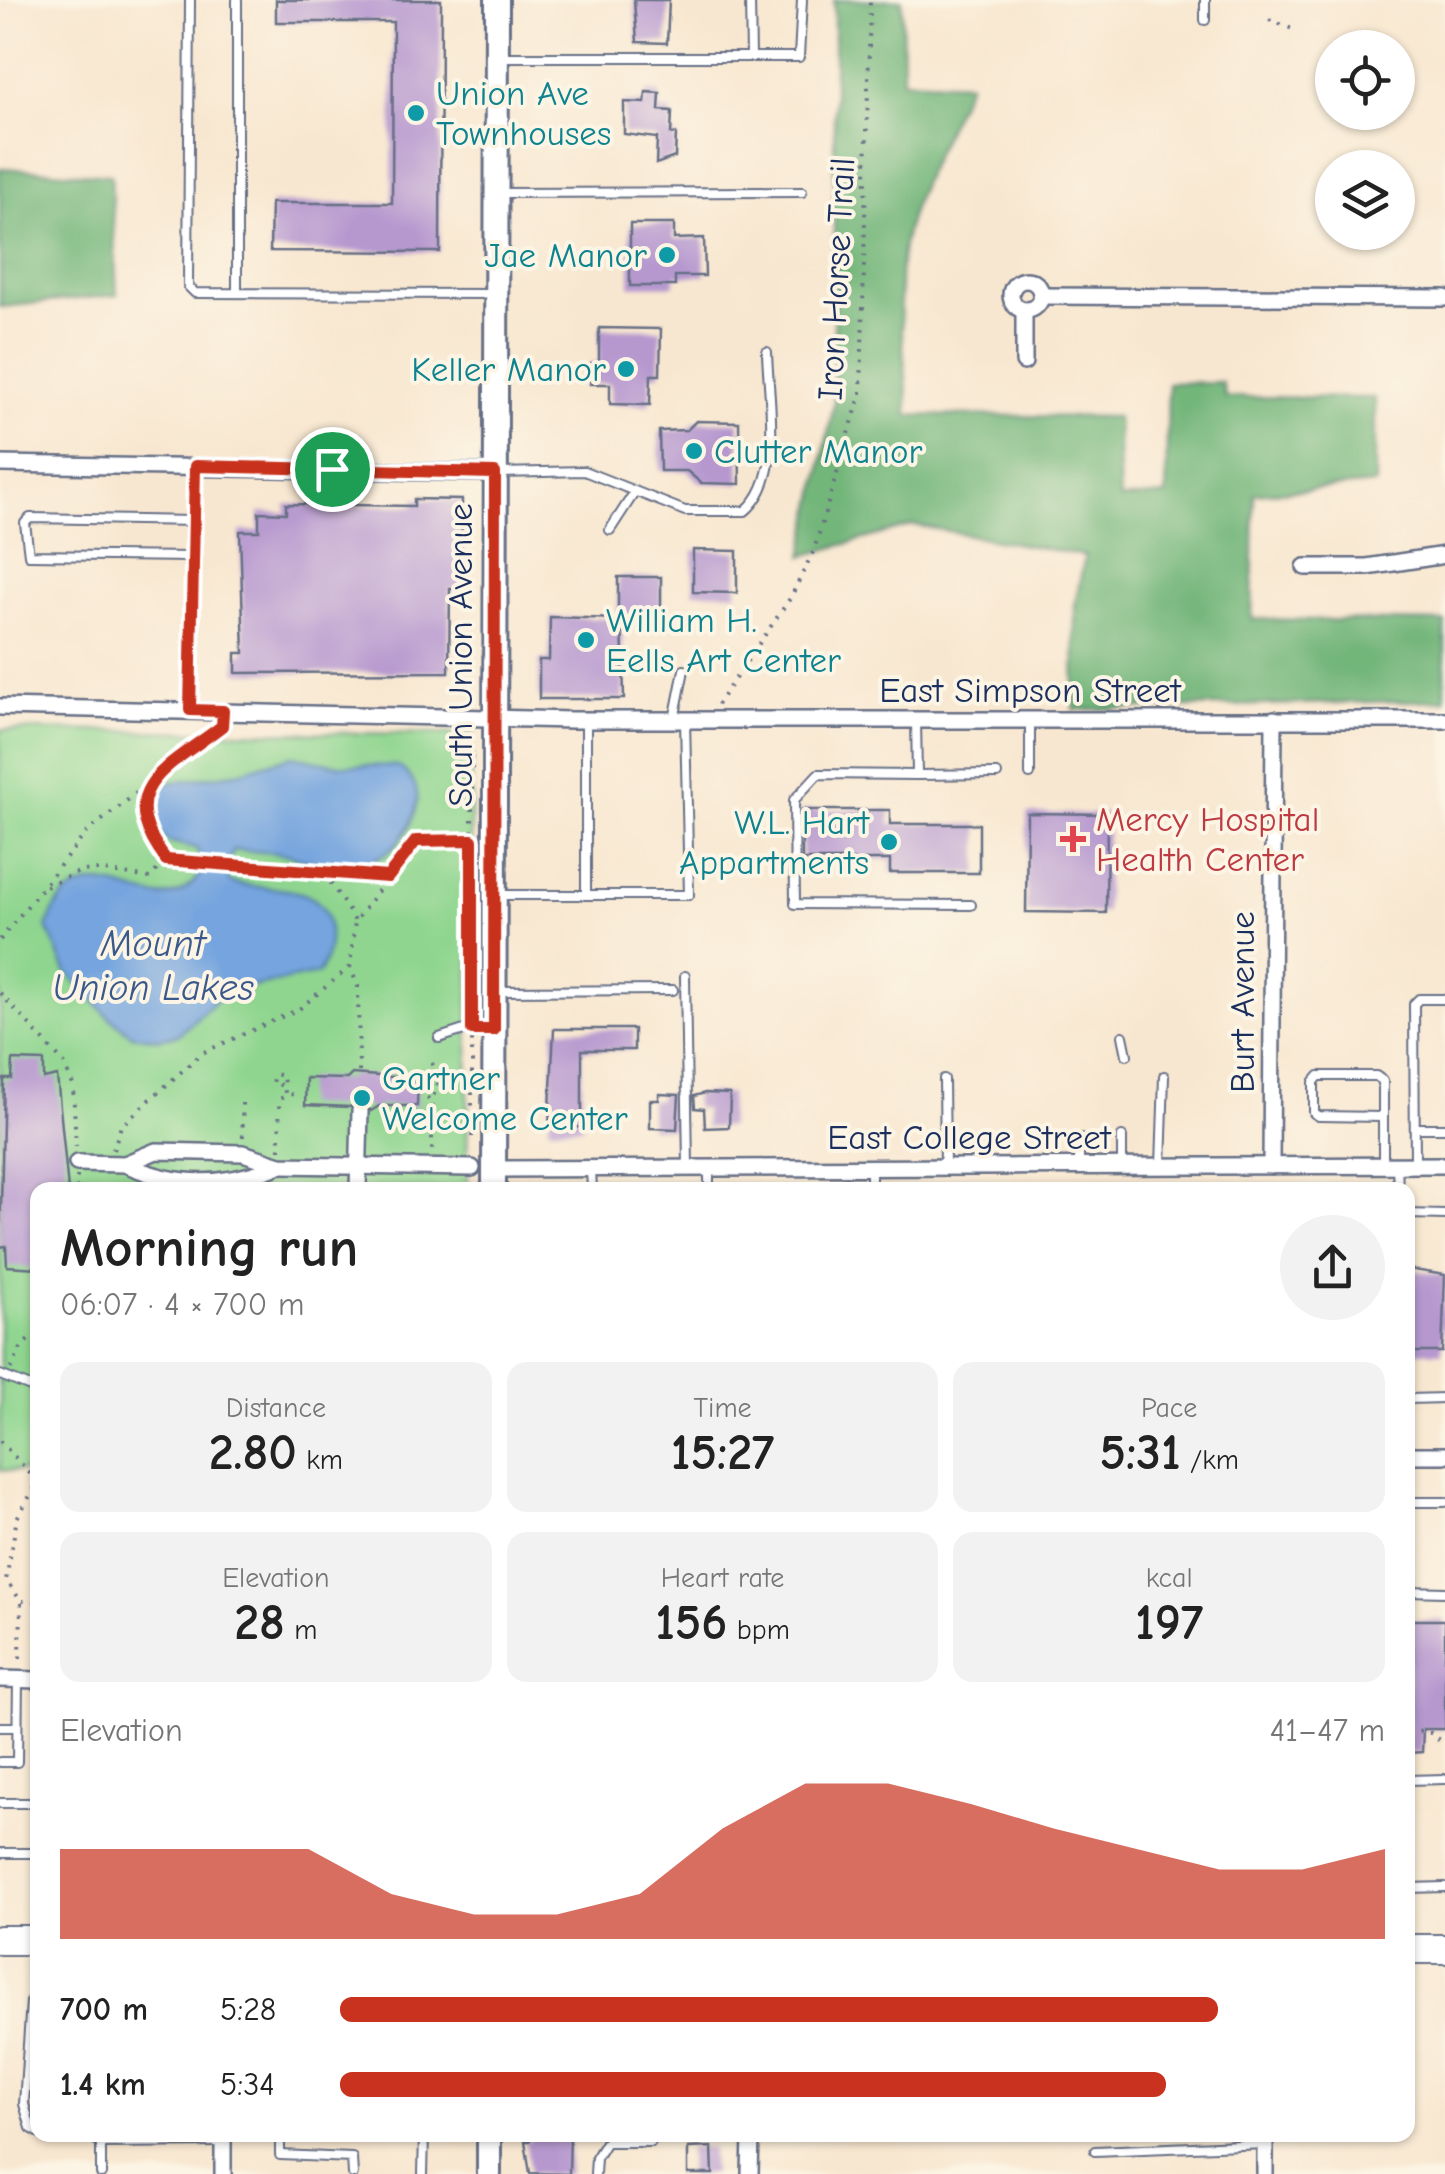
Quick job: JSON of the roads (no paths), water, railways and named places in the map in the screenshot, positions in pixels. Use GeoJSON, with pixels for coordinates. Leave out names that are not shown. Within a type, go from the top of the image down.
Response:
{"type":"FeatureCollection","features":[{"type":"Feature","properties":{"kind":"highway"},"geometry":{"type":"LineString","coordinates":[[0,1940],[30,1940]]}},
{"type":"Feature","properties":{"kind":"highway"},"geometry":{"type":"LineString","coordinates":[[1415,1949],[1445,1949]]}},
{"type":"Feature","properties":{"kind":"main road","name":"South Union Avenue"},"geometry":{"type":"LineString","coordinates":[[486,1176],[483,1030],[494,992],[497,0]]}},
{"type":"Feature","properties":{"kind":"main road"},"geometry":{"type":"LineString","coordinates":[[489,2142],[489,2174]]}},
{"type":"Feature","properties":{"kind":"street"},"geometry":{"type":"LineString","coordinates":[[1017,282],[1034,282],[1042,296],[1032,310],[1012,302],[1017,282]]}},
{"type":"Feature","properties":{"kind":"street"},"geometry":{"type":"LineString","coordinates":[[1042,296],[1445,298]]}},
{"type":"Feature","properties":{"kind":"street"},"geometry":{"type":"LineString","coordinates":[[1024,310],[1024,362]]}},
{"type":"Feature","properties":{"kind":"street"},"geometry":{"type":"LineString","coordinates":[[0,464],[495,473]]}},
{"type":"Feature","properties":{"kind":"street"},"geometry":{"type":"LineString","coordinates":[[1305,567],[1367,567],[1445,555]]}},
{"type":"Feature","properties":{"kind":"street","name":"East Simpson Street"},"geometry":{"type":"LineString","coordinates":[[0,707],[586,720],[1445,720]]}},
{"type":"Feature","properties":{"kind":"street","name":"Burt Avenue"},"geometry":{"type":"LineString","coordinates":[[1271,1166],[1274,720]]}},
{"type":"Feature","properties":{"kind":"street"},"geometry":{"type":"LineString","coordinates":[[358,1182],[360,1111]]}},
{"type":"Feature","properties":{"kind":"street"},"geometry":{"type":"LineString","coordinates":[[77,1164],[118,1164],[156,1151],[243,1153],[280,1164]]}},
{"type":"Feature","properties":{"kind":"street"},"geometry":{"type":"LineString","coordinates":[[118,1164],[160,1180],[241,1181],[280,1164]]}},
{"type":"Feature","properties":{"kind":"street","name":"East College Street"},"geometry":{"type":"LineString","coordinates":[[280,1164],[432,1168],[486,1176],[591,1169],[1445,1166]]}},
{"type":"Feature","properties":{"kind":"street"},"geometry":{"type":"LineString","coordinates":[[1415,1455],[1445,1455]]}},
{"type":"Feature","properties":{"kind":"street"},"geometry":{"type":"LineString","coordinates":[[0,1680],[30,1680]]}},
{"type":"Feature","properties":{"kind":"street"},"geometry":{"type":"LineString","coordinates":[[223,2142],[223,2174]]}},
{"type":"Feature","properties":{"kind":"street"},"geometry":{"type":"LineString","coordinates":[[750,2174],[751,2142]]}},
{"type":"Feature","properties":{"kind":"street"},"geometry":{"type":"LineString","coordinates":[[1265,2142],[1265,2174]]}},
{"type":"Feature","properties":{"kind":"lane"},"geometry":{"type":"LineString","coordinates":[[190,0],[188,286],[195,293],[496,294]]}},
{"type":"Feature","properties":{"kind":"lane"},"geometry":{"type":"LineString","coordinates":[[237,0],[237,293]]}},
{"type":"Feature","properties":{"kind":"lane"},"geometry":{"type":"LineString","coordinates":[[750,0],[751,57]]}},
{"type":"Feature","properties":{"kind":"lane"},"geometry":{"type":"LineString","coordinates":[[497,57],[798,57],[802,0]]}},
{"type":"Feature","properties":{"kind":"lane"},"geometry":{"type":"LineString","coordinates":[[1205,0],[1205,20]]}},
{"type":"Feature","properties":{"kind":"lane"},"geometry":{"type":"LineString","coordinates":[[496,193],[802,192]]}},
{"type":"Feature","properties":{"kind":"lane"},"geometry":{"type":"LineString","coordinates":[[495,473],[584,471],[610,478],[634,492],[685,511],[745,511],[756,502],[768,470],[767,352]]}},
{"type":"Feature","properties":{"kind":"lane"},"geometry":{"type":"LineString","coordinates":[[190,710],[195,466]]}},
{"type":"Feature","properties":{"kind":"lane"},"geometry":{"type":"LineString","coordinates":[[610,530],[634,492]]}},
{"type":"Feature","properties":{"kind":"lane"},"geometry":{"type":"LineString","coordinates":[[194,521],[30,518],[25,523],[28,555],[194,557]]}},
{"type":"Feature","properties":{"kind":"lane"},"geometry":{"type":"LineString","coordinates":[[494,895],[689,896],[680,720],[684,670]]}},
{"type":"Feature","properties":{"kind":"lane"},"geometry":{"type":"LineString","coordinates":[[586,720],[586,895]]}},
{"type":"Feature","properties":{"kind":"lane"},"geometry":{"type":"LineString","coordinates":[[916,720],[917,775]]}},
{"type":"Feature","properties":{"kind":"lane"},"geometry":{"type":"LineString","coordinates":[[1030,720],[1030,774]]}},
{"type":"Feature","properties":{"kind":"lane"},"geometry":{"type":"LineString","coordinates":[[971,904],[795,904],[794,800],[818,774],[997,774]]}},
{"type":"Feature","properties":{"kind":"lane"},"geometry":{"type":"LineString","coordinates":[[685,976],[688,1168]]}},
{"type":"Feature","properties":{"kind":"lane"},"geometry":{"type":"LineString","coordinates":[[494,992],[673,990]]}},
{"type":"Feature","properties":{"kind":"lane"},"geometry":{"type":"LineString","coordinates":[[1415,1166],[1414,1004],[1419,999],[1445,999]]}},
{"type":"Feature","properties":{"kind":"lane"},"geometry":{"type":"LineString","coordinates":[[440,1038],[483,1030]]}},
{"type":"Feature","properties":{"kind":"lane"},"geometry":{"type":"LineString","coordinates":[[1123,1036],[1127,1055]]}},
{"type":"Feature","properties":{"kind":"lane"},"geometry":{"type":"LineString","coordinates":[[1160,1166],[1164,1076]]}},
{"type":"Feature","properties":{"kind":"lane"},"geometry":{"type":"LineString","coordinates":[[1383,1117],[1318,1116],[1314,1113],[1314,1082],[1320,1076],[1376,1076],[1383,1082],[1383,1117],[1395,1182]]}},
{"type":"Feature","properties":{"kind":"lane"},"geometry":{"type":"LineString","coordinates":[[944,1079],[945,1167]]}},
{"type":"Feature","properties":{"kind":"lane"},"geometry":{"type":"LineString","coordinates":[[1415,1128],[1445,1128]]}},
{"type":"Feature","properties":{"kind":"lane"},"geometry":{"type":"LineString","coordinates":[[1122,1136],[1122,1166]]}},
{"type":"Feature","properties":{"kind":"lane"},"geometry":{"type":"LineString","coordinates":[[1079,1138],[1079,1167]]}},
{"type":"Feature","properties":{"kind":"lane"},"geometry":{"type":"LineString","coordinates":[[708,1168],[709,1182]]}},
{"type":"Feature","properties":{"kind":"lane"},"geometry":{"type":"LineString","coordinates":[[871,1168],[871,1182]]}},
{"type":"Feature","properties":{"kind":"lane"},"geometry":{"type":"LineString","coordinates":[[591,1169],[592,1182]]}},
{"type":"Feature","properties":{"kind":"lane"},"geometry":{"type":"LineString","coordinates":[[1415,1214],[1445,1215]]}},
{"type":"Feature","properties":{"kind":"lane"},"geometry":{"type":"LineString","coordinates":[[3,1377],[30,1387]]}},
{"type":"Feature","properties":{"kind":"lane"},"geometry":{"type":"LineString","coordinates":[[1415,1398],[1445,1398]]}},
{"type":"Feature","properties":{"kind":"lane"},"geometry":{"type":"LineString","coordinates":[[1415,1502],[1445,1502]]}},
{"type":"Feature","properties":{"kind":"lane"},"geometry":{"type":"LineString","coordinates":[[1415,1591],[1445,1592]]}},
{"type":"Feature","properties":{"kind":"lane"},"geometry":{"type":"LineString","coordinates":[[0,1762],[17,1762],[18,1680]]}},
{"type":"Feature","properties":{"kind":"lane"},"geometry":{"type":"LineString","coordinates":[[0,1727],[17,1727]]}},
{"type":"Feature","properties":{"kind":"lane"},"geometry":{"type":"LineString","coordinates":[[1415,1780],[1445,1779]]}},
{"type":"Feature","properties":{"kind":"lane"},"geometry":{"type":"LineString","coordinates":[[0,1803],[30,1803]]}},
{"type":"Feature","properties":{"kind":"lane"},"geometry":{"type":"LineString","coordinates":[[0,1853],[30,1853]]}},
{"type":"Feature","properties":{"kind":"lane"},"geometry":{"type":"LineString","coordinates":[[1415,1888],[1445,1887]]}},
{"type":"Feature","properties":{"kind":"lane"},"geometry":{"type":"LineString","coordinates":[[30,2010],[24,2104],[30,2128]]}},
{"type":"Feature","properties":{"kind":"lane"},"geometry":{"type":"LineString","coordinates":[[99,2142],[150,2142]]}},
{"type":"Feature","properties":{"kind":"lane"},"geometry":{"type":"LineString","coordinates":[[280,2142],[280,2155],[352,2158],[354,2174]]}},
{"type":"Feature","properties":{"kind":"lane"},"geometry":{"type":"LineString","coordinates":[[423,2174],[424,2142]]}},
{"type":"Feature","properties":{"kind":"lane"},"geometry":{"type":"LineString","coordinates":[[596,2174],[596,2158],[606,2142],[651,2142]]}},
{"type":"Feature","properties":{"kind":"lane"},"geometry":{"type":"LineString","coordinates":[[1095,2151],[1234,2142]]}},
{"type":"Feature","properties":{"kind":"lane"},"geometry":{"type":"LineString","coordinates":[[101,2144],[101,2174]]}},
{"type":"Feature","properties":{"kind":"water","name":"Mount Union Lakes"},"geometry":{"type":"Polygon","coordinates":[[[292,756],[339,765],[398,766],[417,791],[415,812],[407,831],[382,856],[350,865],[234,850],[225,870],[230,882],[293,891],[318,902],[326,914],[329,930],[321,969],[318,974],[225,992],[178,1035],[159,1039],[132,1035],[109,1017],[66,971],[47,927],[57,905],[74,889],[94,883],[158,896],[181,892],[199,875],[200,858],[196,848],[167,841],[158,833],[155,796],[167,783],[235,773],[292,756]]]}},
{"type":"Feature","properties":{"kind":"place","name":"Union Ave Townhouses"},"geometry":{"type":"Point","coordinates":[416,113]}},
{"type":"Feature","properties":{"kind":"place","name":"Jae Manor"},"geometry":{"type":"Point","coordinates":[667,255]}},
{"type":"Feature","properties":{"kind":"place","name":"Keller Manor"},"geometry":{"type":"Point","coordinates":[626,369]}},
{"type":"Feature","properties":{"kind":"place","name":"Clutter Manor"},"geometry":{"type":"Point","coordinates":[694,451]}},
{"type":"Feature","properties":{"kind":"place","name":"William H. Eells Art Center"},"geometry":{"type":"Point","coordinates":[586,640]}},
{"type":"Feature","properties":{"kind":"place","name":"Mercy Hospital Health Center"},"geometry":{"type":"Point","coordinates":[1073,839]}},
{"type":"Feature","properties":{"kind":"place","name":"W.L. Hart Appartments"},"geometry":{"type":"Point","coordinates":[889,842]}},
{"type":"Feature","properties":{"kind":"place","name":"Gartner Welcome Center"},"geometry":{"type":"Point","coordinates":[362,1098]}}]}
